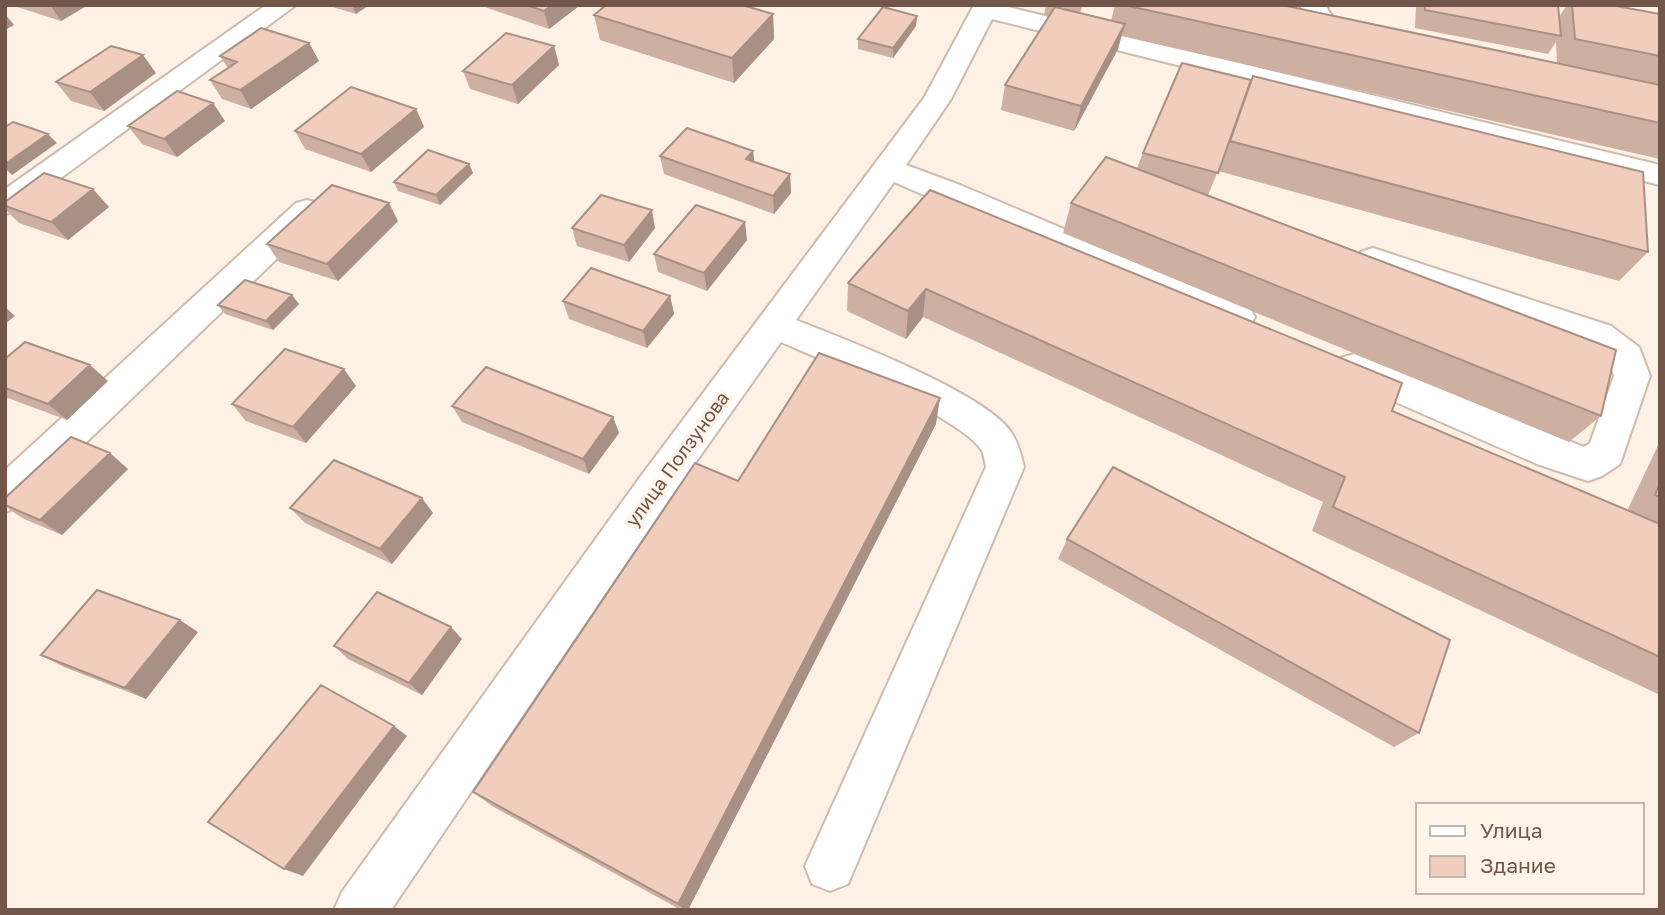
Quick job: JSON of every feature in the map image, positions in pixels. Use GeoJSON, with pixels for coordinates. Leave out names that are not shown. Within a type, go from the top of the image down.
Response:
{"type":"FeatureCollection","features":[{"type":"Feature","properties":{"kind":"street"},"geometry":{"type":"LineString","coordinates":[[5,204],[283,5]]}},
{"type":"Feature","properties":{"kind":"street"},"geometry":{"type":"LineString","coordinates":[[1313,5],[1317,19],[1332,31],[1382,47]]}},
{"type":"Feature","properties":{"kind":"street"},"geometry":{"type":"LineString","coordinates":[[986,7],[1660,175]]}},
{"type":"Feature","properties":{"kind":"street","name":"улица Ползунова"},"geometry":{"type":"LineString","coordinates":[[360,910],[652,492],[775,326],[937,99],[986,7]]}},
{"type":"Feature","properties":{"kind":"street"},"geometry":{"type":"LineString","coordinates":[[888,169],[949,191],[1269,331]]}},
{"type":"Feature","properties":{"kind":"street"},"geometry":{"type":"LineString","coordinates":[[5,495],[310,207]]}},
{"type":"Feature","properties":{"kind":"street"},"geometry":{"type":"LineString","coordinates":[[1320,353],[1551,453],[1588,465],[1606,453],[1632,376],[1626,357],[1599,335],[1349,253]]}},
{"type":"Feature","properties":{"kind":"street"},"geometry":{"type":"LineString","coordinates":[[775,326],[832,349],[970,417],[997,441],[1005,467],[831,866]]}},
{"type":"Feature","properties":{"kind":"building"},"geometry":{"type":"Polygon","coordinates":[[[526,5],[552,5],[544,11],[526,5]]]}},
{"type":"Feature","properties":{"kind":"building"},"geometry":{"type":"Polygon","coordinates":[[[606,5],[742,5],[773,14],[732,58],[594,15],[606,5]]]}},
{"type":"Feature","properties":{"kind":"building"},"geometry":{"type":"Polygon","coordinates":[[[1124,5],[1282,5],[1660,85],[1660,123],[1124,5]]]}},
{"type":"Feature","properties":{"kind":"building"},"geometry":{"type":"Polygon","coordinates":[[[1425,5],[1558,5],[1561,36],[1425,10],[1425,5]]]}},
{"type":"Feature","properties":{"kind":"building"},"geometry":{"type":"Polygon","coordinates":[[[1572,5],[1611,5],[1660,14],[1660,56],[1575,39],[1572,5]]]}},
{"type":"Feature","properties":{"kind":"building"},"geometry":{"type":"Polygon","coordinates":[[[883,7],[917,16],[893,48],[858,39],[883,7]]]}},
{"type":"Feature","properties":{"kind":"building"},"geometry":{"type":"Polygon","coordinates":[[[1055,7],[1125,24],[1081,106],[1005,85],[1055,7]]]}},
{"type":"Feature","properties":{"kind":"building"},"geometry":{"type":"Polygon","coordinates":[[[261,28],[309,43],[240,90],[210,80],[237,62],[220,56],[261,28]]]}},
{"type":"Feature","properties":{"kind":"building"},"geometry":{"type":"Polygon","coordinates":[[[506,33],[554,46],[512,85],[463,71],[506,33]]]}},
{"type":"Feature","properties":{"kind":"building"},"geometry":{"type":"Polygon","coordinates":[[[111,46],[143,55],[90,92],[56,82],[111,46]]]}},
{"type":"Feature","properties":{"kind":"building"},"geometry":{"type":"Polygon","coordinates":[[[1182,63],[1251,80],[1218,173],[1143,153],[1182,63]]]}},
{"type":"Feature","properties":{"kind":"building"},"geometry":{"type":"Polygon","coordinates":[[[1253,76],[1643,172],[1648,252],[1230,141],[1253,76]]]}},
{"type":"Feature","properties":{"kind":"building"},"geometry":{"type":"Polygon","coordinates":[[[351,87],[416,109],[361,154],[295,131],[351,87]]]}},
{"type":"Feature","properties":{"kind":"building"},"geometry":{"type":"Polygon","coordinates":[[[177,91],[213,103],[164,139],[128,126],[177,91]]]}},
{"type":"Feature","properties":{"kind":"building"},"geometry":{"type":"Polygon","coordinates":[[[13,122],[48,134],[5,164],[5,127],[13,122]]]}},
{"type":"Feature","properties":{"kind":"building"},"geometry":{"type":"Polygon","coordinates":[[[687,128],[753,151],[746,159],[790,174],[773,196],[660,156],[687,128]]]}},
{"type":"Feature","properties":{"kind":"building"},"geometry":{"type":"Polygon","coordinates":[[[428,150],[469,164],[436,195],[394,182],[428,150]]]}},
{"type":"Feature","properties":{"kind":"building"},"geometry":{"type":"Polygon","coordinates":[[[1106,157],[1616,350],[1601,416],[1071,203],[1106,157]]]}},
{"type":"Feature","properties":{"kind":"building"},"geometry":{"type":"Polygon","coordinates":[[[44,173],[93,189],[51,222],[5,206],[5,202],[44,173]]]}},
{"type":"Feature","properties":{"kind":"building"},"geometry":{"type":"Polygon","coordinates":[[[332,185],[389,203],[327,264],[267,244],[332,185]]]}},
{"type":"Feature","properties":{"kind":"building"},"geometry":{"type":"Polygon","coordinates":[[[930,190],[1402,383],[1392,411],[1660,524],[1660,657],[1333,507],[1345,477],[926,289],[908,311],[848,283],[930,190]]]}},
{"type":"Feature","properties":{"kind":"building"},"geometry":{"type":"Polygon","coordinates":[[[601,195],[652,210],[624,245],[572,228],[601,195]]]}},
{"type":"Feature","properties":{"kind":"building"},"geometry":{"type":"Polygon","coordinates":[[[696,205],[745,222],[704,273],[654,254],[696,205]]]}},
{"type":"Feature","properties":{"kind":"building"},"geometry":{"type":"Polygon","coordinates":[[[591,268],[670,296],[643,331],[563,301],[591,268]]]}},
{"type":"Feature","properties":{"kind":"building"},"geometry":{"type":"Polygon","coordinates":[[[245,280],[292,295],[266,321],[218,305],[245,280]]]}},
{"type":"Feature","properties":{"kind":"building"},"geometry":{"type":"Polygon","coordinates":[[[25,342],[90,365],[48,404],[5,388],[5,359],[25,342]]]}},
{"type":"Feature","properties":{"kind":"building"},"geometry":{"type":"Polygon","coordinates":[[[285,349],[344,369],[293,427],[232,404],[285,349]]]}},
{"type":"Feature","properties":{"kind":"building"},"geometry":{"type":"Polygon","coordinates":[[[819,353],[940,398],[678,904],[473,792],[695,463],[738,481],[819,353]]]}},
{"type":"Feature","properties":{"kind":"building"},"geometry":{"type":"Polygon","coordinates":[[[486,367],[613,417],[583,459],[452,406],[486,367]]]}},
{"type":"Feature","properties":{"kind":"building"},"geometry":{"type":"Polygon","coordinates":[[[71,437],[110,453],[40,520],[5,505],[5,498],[71,437]]]}},
{"type":"Feature","properties":{"kind":"building"},"geometry":{"type":"Polygon","coordinates":[[[334,460],[422,498],[380,549],[290,508],[334,460]]]}},
{"type":"Feature","properties":{"kind":"building"},"geometry":{"type":"Polygon","coordinates":[[[1113,467],[1450,640],[1419,733],[1067,539],[1113,467]]]}},
{"type":"Feature","properties":{"kind":"building"},"geometry":{"type":"Polygon","coordinates":[[[1660,483],[1660,497],[1655,495],[1660,483]]]}},
{"type":"Feature","properties":{"kind":"building"},"geometry":{"type":"Polygon","coordinates":[[[97,590],[180,620],[125,688],[41,655],[97,590]]]}},
{"type":"Feature","properties":{"kind":"building"},"geometry":{"type":"Polygon","coordinates":[[[377,592],[451,627],[409,683],[334,646],[377,592]]]}},
{"type":"Feature","properties":{"kind":"building"},"geometry":{"type":"Polygon","coordinates":[[[321,685],[394,726],[284,869],[208,822],[321,685]]]}}]}
